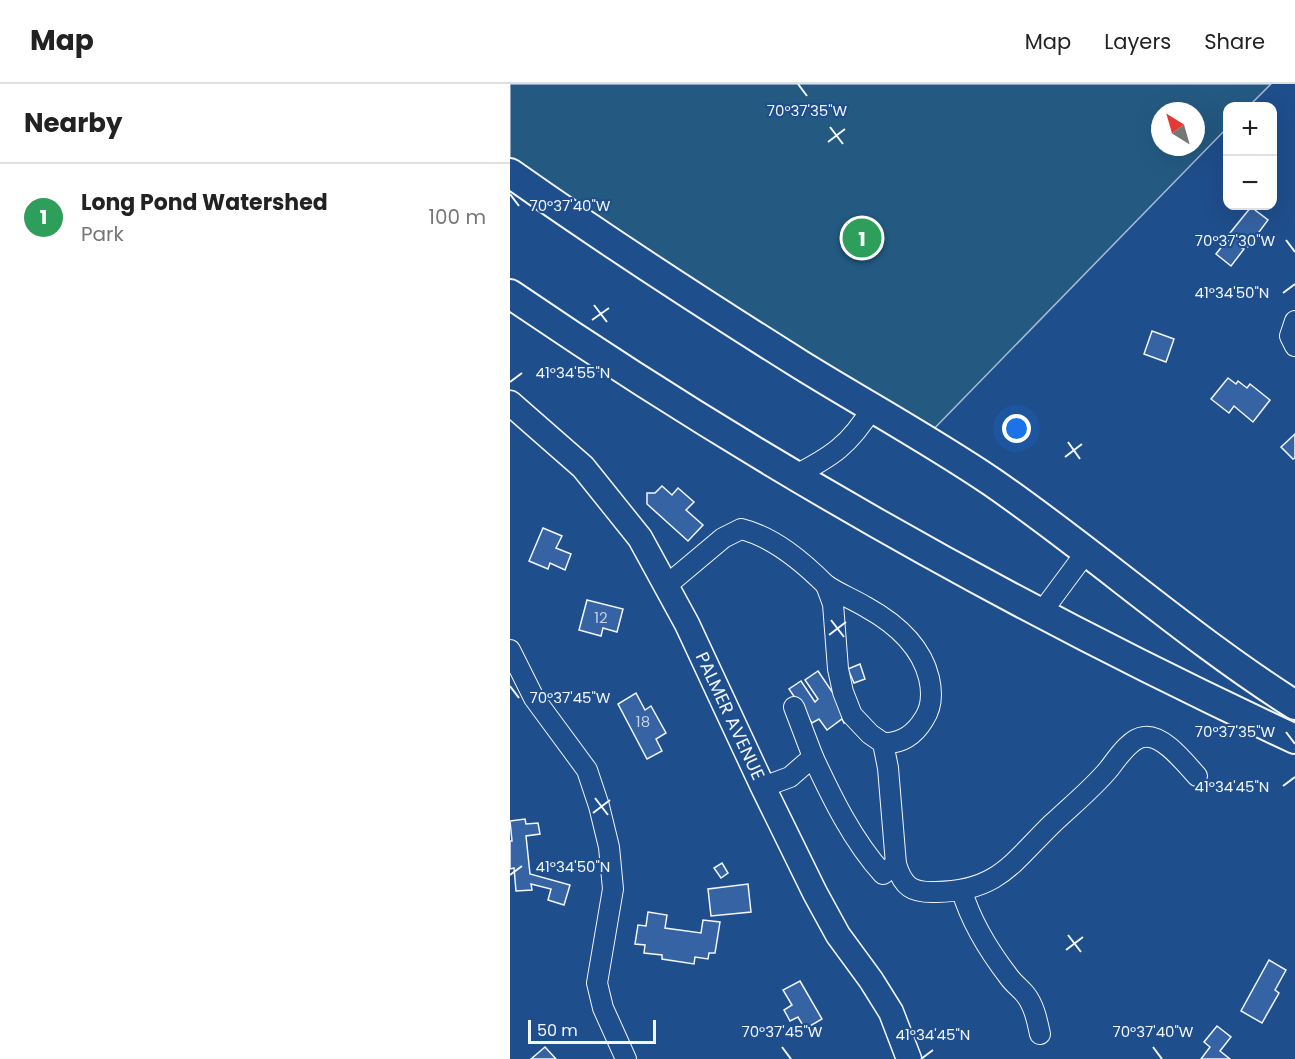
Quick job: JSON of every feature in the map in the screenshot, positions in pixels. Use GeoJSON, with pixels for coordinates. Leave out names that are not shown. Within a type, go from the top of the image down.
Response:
{"type":"FeatureCollection","features":[{"type":"Feature","properties":{"kind":"highway"},"geometry":{"type":"LineString","coordinates":[[510,173],[640,263],[989,480],[1087,551],[1187,630],[1295,705]]}},
{"type":"Feature","properties":{"kind":"highway"},"geometry":{"type":"LineString","coordinates":[[510,294],[637,379],[794,476],[921,549],[1041,613],[1295,739]]}},
{"type":"Feature","properties":{"kind":"main road","name":"PALMER AVENUE"},"geometry":{"type":"LineString","coordinates":[[510,404],[583,467],[640,538],[668,585],[763,787],[838,935],[891,1012],[909,1059]]}},
{"type":"Feature","properties":{"kind":"street"},"geometry":{"type":"LineString","coordinates":[[1295,321],[1290,336],[1295,346]]}},
{"type":"Feature","properties":{"kind":"street"},"geometry":{"type":"LineString","coordinates":[[794,476],[821,462],[847,443],[858,431],[872,408]]}},
{"type":"Feature","properties":{"kind":"street"},"geometry":{"type":"LineString","coordinates":[[668,585],[723,538],[741,529],[772,542],[797,559],[842,597],[867,607],[905,635],[918,650],[927,671],[932,692],[926,716],[914,733],[894,743],[883,743],[870,734],[852,715],[843,692],[838,669],[833,604],[826,585]]}},
{"type":"Feature","properties":{"kind":"street"},"geometry":{"type":"LineString","coordinates":[[1041,613],[1087,551]]}},
{"type":"Feature","properties":{"kind":"street"},"geometry":{"type":"LineString","coordinates":[[510,650],[534,698],[587,770],[599,806],[609,847],[613,889],[597,983],[603,1008],[626,1059]]}},
{"type":"Feature","properties":{"kind":"street"},"geometry":{"type":"LineString","coordinates":[[794,707],[830,793],[870,861],[883,874],[896,864]]}},
{"type":"Feature","properties":{"kind":"street"},"geometry":{"type":"LineString","coordinates":[[883,743],[888,768],[896,864],[903,881],[920,893],[962,891],[990,882],[1019,860],[1051,825],[1095,785],[1131,744],[1142,736],[1152,737],[1166,745],[1197,776]]}},
{"type":"Feature","properties":{"kind":"street"},"geometry":{"type":"LineString","coordinates":[[763,787],[790,777],[813,757]]}},
{"type":"Feature","properties":{"kind":"street"},"geometry":{"type":"LineString","coordinates":[[962,891],[967,909],[990,949],[1011,980],[1026,996],[1036,1016],[1040,1034]]}},
{"type":"Feature","properties":{"kind":"shaded area"},"geometry":{"type":"Polygon","coordinates":[[[510,84],[1271,84],[1253,102],[1223,102],[1223,132],[1205,151],[1205,102],[1151,102],[1151,156],[1200,156],[924,439],[510,173],[510,84]]]}},
{"type":"Feature","properties":{"kind":"building"},"geometry":{"type":"Polygon","coordinates":[[[1249,210],[1255,210],[1268,220],[1248,247],[1244,244],[1242,248],[1244,249],[1231,266],[1216,254],[1227,240],[1230,242],[1235,237],[1230,233],[1249,210]]]}},
{"type":"Feature","properties":{"kind":"building"},"geometry":{"type":"Polygon","coordinates":[[[1152,331],[1174,339],[1166,362],[1144,354],[1152,331]]]}},
{"type":"Feature","properties":{"kind":"building"},"geometry":{"type":"Polygon","coordinates":[[[1228,378],[1236,384],[1238,381],[1247,388],[1250,384],[1270,400],[1253,422],[1234,406],[1229,413],[1211,399],[1228,378]]]}},
{"type":"Feature","properties":{"kind":"building"},"geometry":{"type":"Polygon","coordinates":[[[1295,434],[1295,458],[1293,459],[1281,447],[1295,434]]]}},
{"type":"Feature","properties":{"kind":"building"},"geometry":{"type":"Polygon","coordinates":[[[662,486],[672,495],[678,488],[694,502],[686,510],[703,525],[688,541],[647,504],[647,493],[655,493],[662,486]]]}},
{"type":"Feature","properties":{"kind":"building"},"geometry":{"type":"Polygon","coordinates":[[[543,528],[562,536],[556,548],[571,554],[565,570],[550,563],[548,569],[529,561],[543,528]]]}},
{"type":"Feature","properties":{"kind":"building"},"geometry":{"type":"Polygon","coordinates":[[[587,600],[623,609],[617,632],[603,628],[601,636],[579,630],[587,600]]]}},
{"type":"Feature","properties":{"kind":"building"},"geometry":{"type":"Polygon","coordinates":[[[860,664],[865,679],[854,683],[848,669],[860,664]]]}},
{"type":"Feature","properties":{"kind":"building"},"geometry":{"type":"Polygon","coordinates":[[[818,671],[850,718],[844,723],[842,719],[827,730],[819,719],[812,723],[789,689],[801,681],[815,702],[818,699],[805,680],[818,671]]]}},
{"type":"Feature","properties":{"kind":"building"},"geometry":{"type":"Polygon","coordinates":[[[636,693],[645,710],[651,706],[666,733],[656,739],[662,751],[647,759],[618,704],[636,693]]]}},
{"type":"Feature","properties":{"kind":"building"},"geometry":{"type":"Polygon","coordinates":[[[525,819],[526,824],[538,823],[540,834],[526,836],[530,874],[570,885],[564,905],[548,900],[551,889],[531,884],[532,890],[516,891],[514,868],[510,869],[510,841],[512,841],[510,821],[525,819]]]}},
{"type":"Feature","properties":{"kind":"building"},"geometry":{"type":"Polygon","coordinates":[[[722,863],[728,873],[721,878],[714,868],[722,863]]]}},
{"type":"Feature","properties":{"kind":"building"},"geometry":{"type":"Polygon","coordinates":[[[748,884],[751,912],[711,916],[708,889],[748,884]]]}},
{"type":"Feature","properties":{"kind":"building"},"geometry":{"type":"Polygon","coordinates":[[[648,912],[667,915],[665,928],[701,933],[703,920],[720,922],[715,953],[709,953],[708,959],[695,957],[694,964],[662,959],[662,955],[644,953],[645,945],[635,944],[638,925],[646,926],[648,912]]]}},
{"type":"Feature","properties":{"kind":"building"},"geometry":{"type":"Polygon","coordinates":[[[1269,960],[1286,970],[1275,990],[1279,993],[1262,1023],[1241,1011],[1269,960]]]}},
{"type":"Feature","properties":{"kind":"building"},"geometry":{"type":"Polygon","coordinates":[[[800,981],[822,1019],[805,1029],[798,1017],[790,1021],[784,1010],[792,1005],[783,990],[800,981]]]}},
{"type":"Feature","properties":{"kind":"building"},"geometry":{"type":"Polygon","coordinates":[[[1217,1026],[1231,1037],[1220,1051],[1230,1059],[1201,1059],[1210,1047],[1204,1042],[1217,1026]]]}},
{"type":"Feature","properties":{"kind":"building"},"geometry":{"type":"Polygon","coordinates":[[[545,1047],[556,1059],[531,1059],[545,1047]]]}},
{"type":"Feature","properties":{"kind":"place","name":"Long Pond Watershed"},"geometry":{"type":"Point","coordinates":[862,238]}}]}
